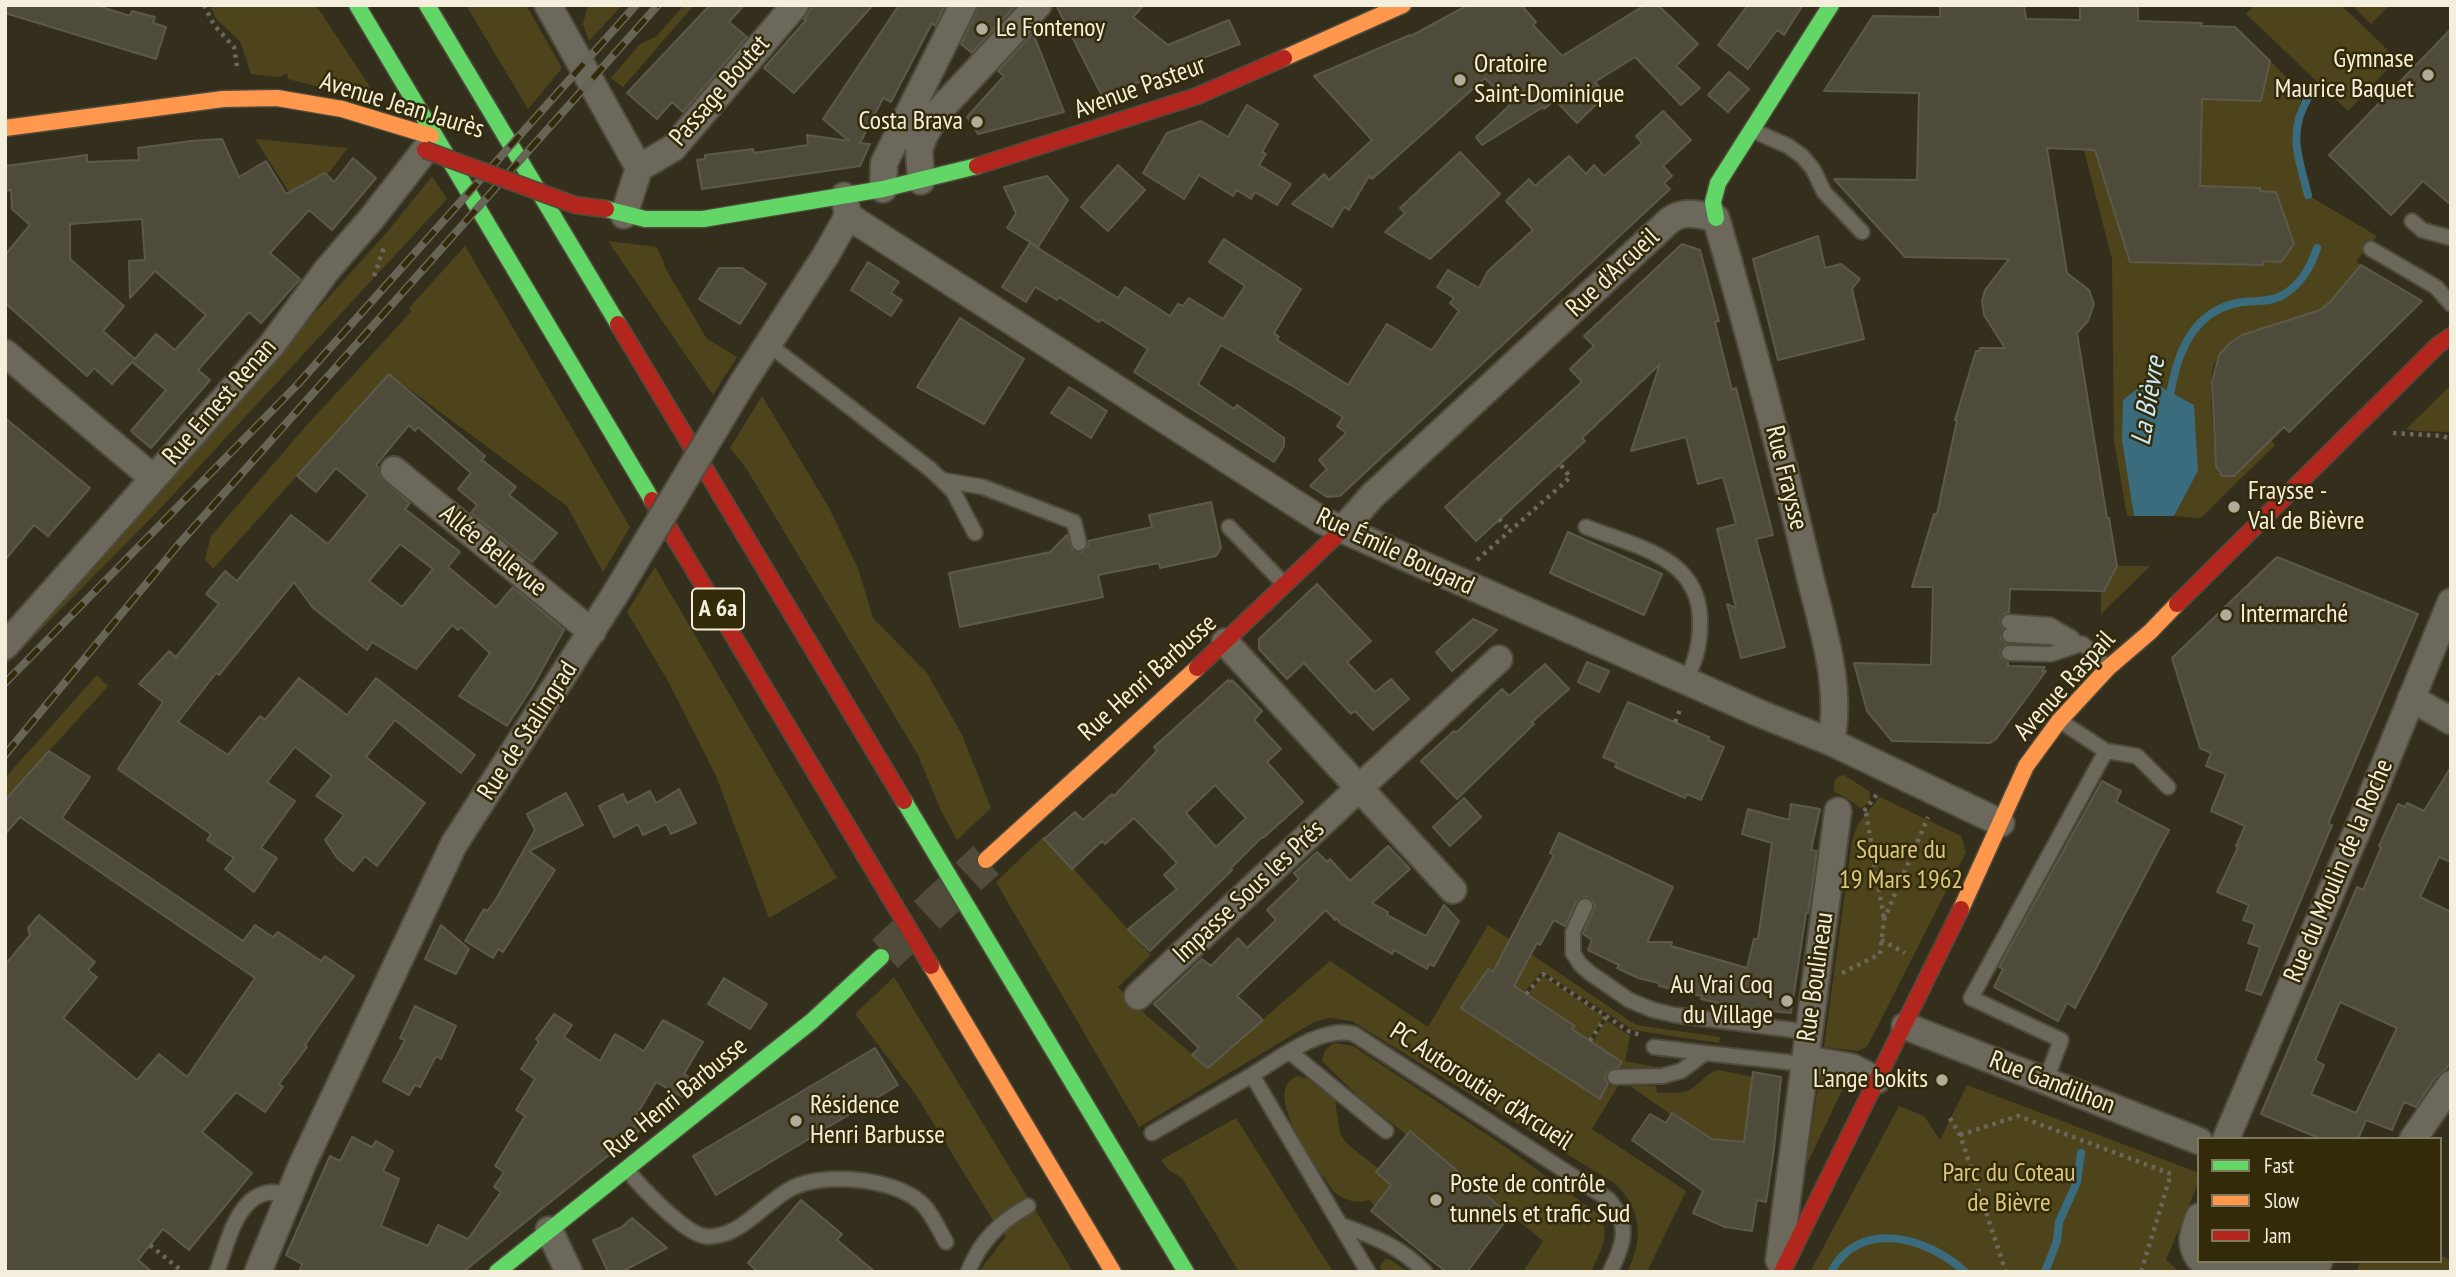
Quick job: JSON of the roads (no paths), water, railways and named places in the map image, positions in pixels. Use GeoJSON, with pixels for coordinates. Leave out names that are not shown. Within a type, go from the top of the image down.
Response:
{"type":"FeatureCollection","features":[{"type":"Feature","properties":{"kind":"main road","name":"A 6a"},"geometry":{"type":"LineString","coordinates":[[357,5],[1113,1272]]}},
{"type":"Feature","properties":{"kind":"main road","name":"A 6a"},"geometry":{"type":"LineString","coordinates":[[427,5],[1186,1272]]}},
{"type":"Feature","properties":{"kind":"main road","name":"Avenue Pasteur"},"geometry":{"type":"LineString","coordinates":[[883,189],[1041,149],[1197,96],[1403,5]]}},
{"type":"Feature","properties":{"kind":"main road"},"geometry":{"type":"LineString","coordinates":[[1716,218],[1714,189],[1831,5]]}},
{"type":"Feature","properties":{"kind":"main road","name":"Avenue Jean Jaurès"},"geometry":{"type":"LineString","coordinates":[[5,128],[223,99],[277,98],[342,109],[431,136],[578,190],[615,212]]}},
{"type":"Feature","properties":{"kind":"main road"},"geometry":{"type":"LineString","coordinates":[[5,139],[207,117]]}},
{"type":"Feature","properties":{"kind":"main road","name":"Avenue Jean Jaurès"},"geometry":{"type":"LineString","coordinates":[[351,128],[425,150],[575,205],[662,220],[703,219],[846,206],[883,189]]}},
{"type":"Feature","properties":{"kind":"main road","name":"Avenue Raspail"},"geometry":{"type":"LineString","coordinates":[[1780,1272],[1905,1026],[1966,900],[2026,766],[2059,721],[2108,668],[2150,632],[2428,354],[2451,335]]}},
{"type":"Feature","properties":{"kind":"main road","name":"Rue Henri Barbusse"},"geometry":{"type":"LineString","coordinates":[[986,860],[1225,642],[1342,530]]}},
{"type":"Feature","properties":{"kind":"main road","name":"Rue Henri Barbusse"},"geometry":{"type":"LineString","coordinates":[[497,1272],[812,1021],[881,957]]}},
{"type":"Feature","properties":{"kind":"street","name":"Passage Boutet"},"geometry":{"type":"LineString","coordinates":[[639,168],[673,148],[795,5]]}},
{"type":"Feature","properties":{"kind":"street"},"geometry":{"type":"LineString","coordinates":[[883,189],[884,163],[963,5]]}},
{"type":"Feature","properties":{"kind":"street"},"geometry":{"type":"LineString","coordinates":[[921,181],[919,149],[924,136],[947,101],[1038,5]]}},
{"type":"Feature","properties":{"kind":"street"},"geometry":{"type":"LineString","coordinates":[[550,6],[639,168],[615,212]]}},
{"type":"Feature","properties":{"kind":"street"},"geometry":{"type":"LineString","coordinates":[[948,37],[944,60],[955,72],[969,71],[988,60]]}},
{"type":"Feature","properties":{"kind":"street","name":"Rue Ernest Renan"},"geometry":{"type":"LineString","coordinates":[[5,646],[271,346],[327,270],[425,150]]}},
{"type":"Feature","properties":{"kind":"street","name":"Rue de Stalingrad"},"geometry":{"type":"LineString","coordinates":[[258,1272],[289,1195],[454,844],[616,593],[768,344],[846,206]]}},
{"type":"Feature","properties":{"kind":"street","name":"Rue Émile Bougard"},"geometry":{"type":"LineString","coordinates":[[846,206],[1321,520],[1686,690],[1831,742],[2001,823]]}},
{"type":"Feature","properties":{"kind":"street","name":"Rue d'Arcueil"},"geometry":{"type":"LineString","coordinates":[[1342,530],[1372,496],[1670,220],[1676,215],[1690,213],[1716,218]]}},
{"type":"Feature","properties":{"kind":"street","name":"Rue Fraysse"},"geometry":{"type":"LineString","coordinates":[[1716,218],[1789,489],[1830,664],[1834,709],[1831,742]]}},
{"type":"Feature","properties":{"kind":"street"},"geometry":{"type":"LineString","coordinates":[[5,353],[153,478]]}},
{"type":"Feature","properties":{"kind":"street","name":"Allée Bellevue"},"geometry":{"type":"LineString","coordinates":[[394,470],[592,632]]}},
{"type":"Feature","properties":{"kind":"street","name":"Rue du Moulin de la Roche"},"geometry":{"type":"LineString","coordinates":[[2227,1137],[2367,810],[2451,602]]}},
{"type":"Feature","properties":{"kind":"street"},"geometry":{"type":"LineString","coordinates":[[1225,642],[1453,890]]}},
{"type":"Feature","properties":{"kind":"street","name":"Impasse Sous les Prés"},"geometry":{"type":"LineString","coordinates":[[1138,996],[1499,659]]}},
{"type":"Feature","properties":{"kind":"street"},"geometry":{"type":"LineString","coordinates":[[2411,698],[2451,721]]}},
{"type":"Feature","properties":{"kind":"street","name":"Rue Boulineau"},"geometry":{"type":"LineString","coordinates":[[1780,1272],[1838,811]]}},
{"type":"Feature","properties":{"kind":"street","name":"Rue Gandilhon"},"geometry":{"type":"LineString","coordinates":[[1905,1026],[2197,1140]]}},
{"type":"Feature","properties":{"kind":"street","name":"Rue Boulineau"},"geometry":{"type":"LineString","coordinates":[[1805,1062],[1844,1065],[1877,1080]]}},
{"type":"Feature","properties":{"kind":"street"},"geometry":{"type":"LineString","coordinates":[[2414,1137],[2451,1084]]}},
{"type":"Feature","properties":{"kind":"street"},"geometry":{"type":"LineString","coordinates":[[2197,1224],[2192,1240],[2197,1254]]}},
{"type":"Feature","properties":{"kind":"street"},"geometry":{"type":"LineString","coordinates":[[550,1230],[569,1272]]}},
{"type":"Feature","properties":{"kind":"street"},"geometry":{"type":"LineString","coordinates":[[2218,1263],[2228,1266],[2283,1263]]}},
{"type":"Feature","properties":{"kind":"lane"},"geometry":{"type":"LineString","coordinates":[[1753,130],[1788,146],[1802,156],[1813,169],[1824,192],[1863,232]]}},
{"type":"Feature","properties":{"kind":"lane"},"geometry":{"type":"LineString","coordinates":[[2412,221],[2422,230],[2451,238]]}},
{"type":"Feature","properties":{"kind":"lane"},"geometry":{"type":"LineString","coordinates":[[2371,249],[2437,288],[2451,304]]}},
{"type":"Feature","properties":{"kind":"lane"},"geometry":{"type":"LineString","coordinates":[[768,344],[942,480],[961,504],[975,533]]}},
{"type":"Feature","properties":{"kind":"lane"},"geometry":{"type":"LineString","coordinates":[[942,480],[983,487],[1074,522],[1079,543]]}},
{"type":"Feature","properties":{"kind":"lane"},"geometry":{"type":"LineString","coordinates":[[1229,527],[1286,585]]}},
{"type":"Feature","properties":{"kind":"lane"},"geometry":{"type":"LineString","coordinates":[[1586,527],[1674,564],[1695,587],[1701,609],[1700,642],[1686,690]]}},
{"type":"Feature","properties":{"kind":"lane"},"geometry":{"type":"LineString","coordinates":[[2010,629],[2083,644],[2108,668]]}},
{"type":"Feature","properties":{"kind":"lane"},"geometry":{"type":"LineString","coordinates":[[2009,653],[2050,654],[2083,644]]}},
{"type":"Feature","properties":{"kind":"lane"},"geometry":{"type":"LineString","coordinates":[[2059,721],[2106,751],[2137,755],[2168,787]]}},
{"type":"Feature","properties":{"kind":"lane"},"geometry":{"type":"LineString","coordinates":[[2046,1080],[2061,1040],[1970,998],[2106,751]]}},
{"type":"Feature","properties":{"kind":"lane"},"geometry":{"type":"LineString","coordinates":[[1585,906],[1573,932],[1573,953],[1590,973],[1629,1000],[1675,1015],[1809,1032]]}},
{"type":"Feature","properties":{"kind":"lane","name":"PC Autoroutier d’Arcueil"},"geometry":{"type":"LineString","coordinates":[[1152,1133],[1327,1033],[1336,1031],[1354,1034],[1608,1199],[1619,1215],[1624,1235],[1621,1250],[1610,1272]]}},
{"type":"Feature","properties":{"kind":"lane"},"geometry":{"type":"LineString","coordinates":[[1656,1047],[1805,1062]]}},
{"type":"Feature","properties":{"kind":"lane"},"geometry":{"type":"LineString","coordinates":[[1290,1052],[1386,1131]]}},
{"type":"Feature","properties":{"kind":"lane"},"geometry":{"type":"LineString","coordinates":[[1615,1077],[1662,1076],[1681,1071],[1705,1053]]}},
{"type":"Feature","properties":{"kind":"lane"},"geometry":{"type":"LineString","coordinates":[[1252,1075],[1368,1272]]}},
{"type":"Feature","properties":{"kind":"lane"},"geometry":{"type":"LineString","coordinates":[[626,1169],[656,1202],[692,1232],[704,1236],[732,1231],[791,1189],[808,1182],[831,1179],[861,1181],[906,1191],[923,1204],[946,1242]]}},
{"type":"Feature","properties":{"kind":"lane"},"geometry":{"type":"LineString","coordinates":[[217,1272],[237,1215],[244,1207],[265,1194],[289,1195]]}},
{"type":"Feature","properties":{"kind":"lane"},"geometry":{"type":"LineString","coordinates":[[968,1272],[988,1237],[1008,1218],[1028,1206]]}},
{"type":"Feature","properties":{"kind":"lane"},"geometry":{"type":"LineString","coordinates":[[1341,1225],[1394,1246],[1425,1272]]}},
{"type":"Feature","properties":{"kind":"water"},"geometry":{"type":"Polygon","coordinates":[[[2148,380],[2194,405],[2198,471],[2174,516],[2134,516],[2122,441],[2123,400],[2148,380]]]}},
{"type":"Feature","properties":{"kind":"waterway","name":"La Bièvre"},"geometry":{"type":"LineString","coordinates":[[2308,98],[2296,135],[2308,195]]}},
{"type":"Feature","properties":{"kind":"waterway","name":"La Bièvre"},"geometry":{"type":"LineString","coordinates":[[2169,402],[2180,355],[2196,328],[2221,308],[2237,303],[2274,299],[2286,293],[2303,276],[2317,248]]}},
{"type":"Feature","properties":{"kind":"waterway","name":"La Bièvre"},"geometry":{"type":"LineString","coordinates":[[2045,1272],[2057,1241],[2059,1222],[2077,1182],[2081,1153]]}},
{"type":"Feature","properties":{"kind":"waterway","name":"La Bièvre"},"geometry":{"type":"LineString","coordinates":[[1831,1272],[1843,1255],[1859,1244],[1876,1239],[1914,1242],[1950,1260],[1965,1272]]}},
{"type":"Feature","properties":{"kind":"tunnel"},"geometry":{"type":"LineString","coordinates":[[885,954],[986,860]]}},
{"type":"Feature","properties":{"kind":"railway"},"geometry":{"type":"LineString","coordinates":[[5,683],[298,384],[636,5]]}},
{"type":"Feature","properties":{"kind":"railway"},"geometry":{"type":"LineString","coordinates":[[5,755],[179,544],[658,5]]}},
{"type":"Feature","properties":{"kind":"place","name":"Le Fontenoy"},"geometry":{"type":"Point","coordinates":[982,29]}},
{"type":"Feature","properties":{"kind":"place","name":"Gymnase Maurice Baquet"},"geometry":{"type":"Point","coordinates":[2428,75]}},
{"type":"Feature","properties":{"kind":"place","name":"Oratoire Saint-Dominique"},"geometry":{"type":"Point","coordinates":[1460,80]}},
{"type":"Feature","properties":{"kind":"place","name":"Costa Brava"},"geometry":{"type":"Point","coordinates":[977,122]}},
{"type":"Feature","properties":{"kind":"place","name":"Fraysse - Val de Bièvre"},"geometry":{"type":"Point","coordinates":[2234,507]}},
{"type":"Feature","properties":{"kind":"place","name":"Intermarché"},"geometry":{"type":"Point","coordinates":[2226,615]}},
{"type":"Feature","properties":{"kind":"place","name":"Au Vrai Coq du Village"},"geometry":{"type":"Point","coordinates":[1787,1001]}},
{"type":"Feature","properties":{"kind":"place","name":"L'ange bokits"},"geometry":{"type":"Point","coordinates":[1942,1080]}},
{"type":"Feature","properties":{"kind":"place","name":"Résidence Henri Barbusse"},"geometry":{"type":"Point","coordinates":[796,1121]}},
{"type":"Feature","properties":{"kind":"place","name":"Poste de contrôle tunnels et trafic Sud"},"geometry":{"type":"Point","coordinates":[1436,1200]}},
{"type":"Feature","properties":{"kind":"park label","name":"Square du 19 Mars 1962"},"geometry":{"type":"Point","coordinates":[1901,866]}},
{"type":"Feature","properties":{"kind":"park label","name":"Parc du Coteau de Bièvre"},"geometry":{"type":"Point","coordinates":[2009,1189]}}]}
